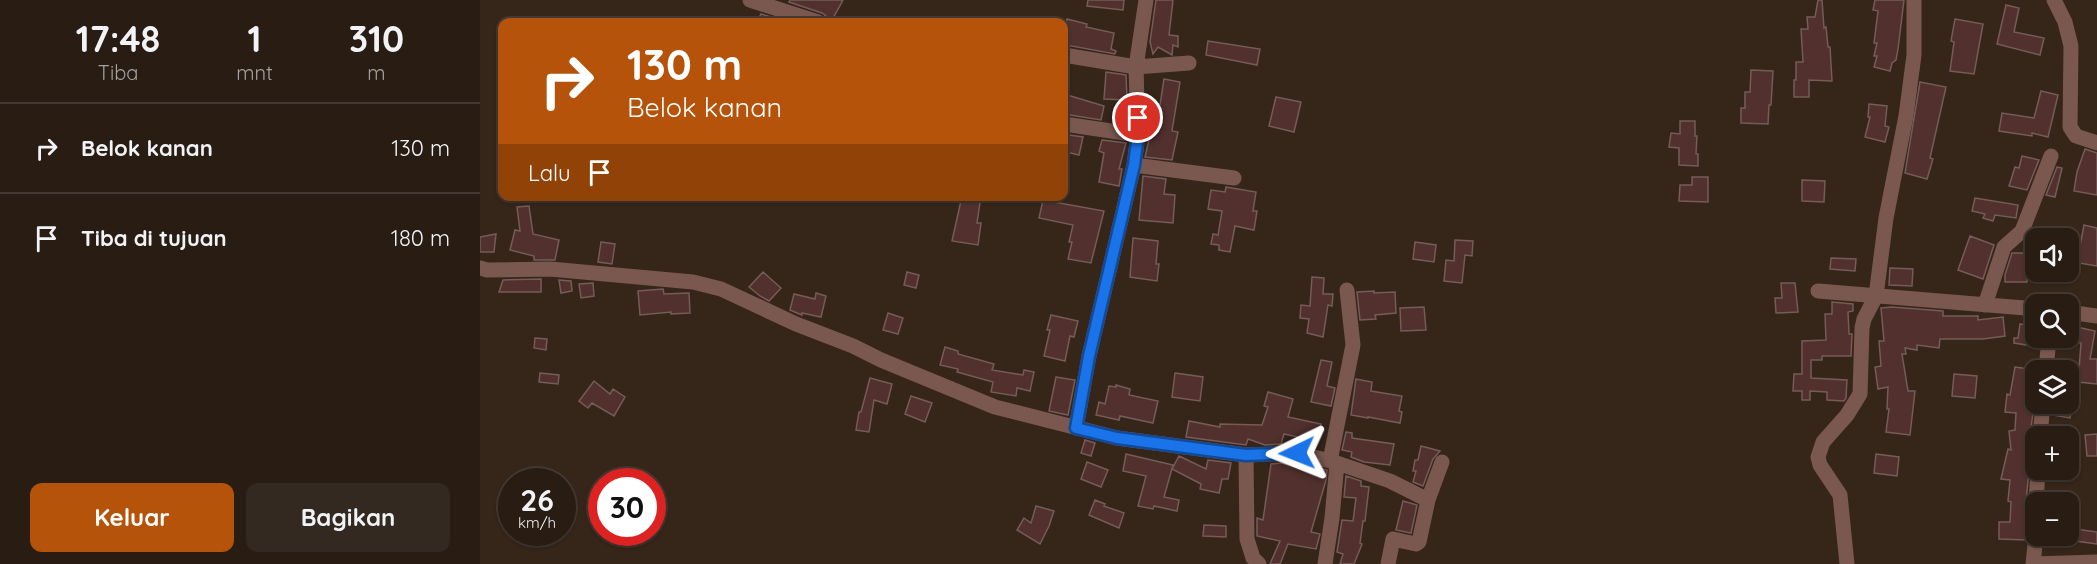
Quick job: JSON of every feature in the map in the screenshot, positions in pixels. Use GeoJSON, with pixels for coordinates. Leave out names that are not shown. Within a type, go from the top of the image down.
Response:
{"type":"FeatureCollection","features":[{"type":"Feature","properties":{"kind":"street"},"geometry":{"type":"LineString","coordinates":[[750,0],[806,18]]}},
{"type":"Feature","properties":{"kind":"street"},"geometry":{"type":"LineString","coordinates":[[1076,428],[1089,356],[1134,165],[1138,135],[1136,67],[1146,0]]}},
{"type":"Feature","properties":{"kind":"street"},"geometry":{"type":"LineString","coordinates":[[1847,564],[1840,495],[1820,465],[1819,453],[1822,442],[1847,415],[1860,394],[1862,328],[1876,296],[1886,218],[1906,116],[1914,55],[1914,0]]}},
{"type":"Feature","properties":{"kind":"street"},"geometry":{"type":"LineString","coordinates":[[2054,0],[2065,22],[2071,46],[2070,127],[2076,136],[2097,143]]}},
{"type":"Feature","properties":{"kind":"street"},"geometry":{"type":"LineString","coordinates":[[1068,56],[1136,67],[1189,63]]}},
{"type":"Feature","properties":{"kind":"street"},"geometry":{"type":"LineString","coordinates":[[1068,125],[1138,135]]}},
{"type":"Feature","properties":{"kind":"street"},"geometry":{"type":"LineString","coordinates":[[1985,305],[2004,248],[2022,231],[2051,156]]}},
{"type":"Feature","properties":{"kind":"street"},"geometry":{"type":"LineString","coordinates":[[1134,165],[1234,178]]}},
{"type":"Feature","properties":{"kind":"street"},"geometry":{"type":"LineString","coordinates":[[480,268],[487,270],[550,269],[693,282],[721,289],[796,324],[853,346],[994,408],[1117,438],[1246,455],[1297,453],[1334,462],[1390,482],[1428,500]]}},
{"type":"Feature","properties":{"kind":"street"},"geometry":{"type":"LineString","coordinates":[[1324,564],[1332,518],[1334,462],[1353,345],[1347,290]]}},
{"type":"Feature","properties":{"kind":"street"},"geometry":{"type":"LineString","coordinates":[[1818,291],[2025,308]]}},
{"type":"Feature","properties":{"kind":"street"},"geometry":{"type":"LineString","coordinates":[[2079,314],[2097,316]]}},
{"type":"Feature","properties":{"kind":"street"},"geometry":{"type":"LineString","coordinates":[[1246,455],[1247,539],[1253,558],[1259,564]]}},
{"type":"Feature","properties":{"kind":"street"},"geometry":{"type":"LineString","coordinates":[[1388,564],[1393,539],[1416,544],[1419,542],[1428,500],[1442,462]]}},
{"type":"Feature","properties":{"kind":"street"},"geometry":{"type":"LineString","coordinates":[[2035,546],[2033,564],[2097,562]]}},
{"type":"Feature","properties":{"kind":"building"},"geometry":{"type":"Polygon","coordinates":[[[790,0],[843,0],[833,18],[826,18],[822,13],[789,2],[790,0]]]}},
{"type":"Feature","properties":{"kind":"building"},"geometry":{"type":"Polygon","coordinates":[[[1088,0],[1124,0],[1123,10],[1087,6],[1088,0]]]}},
{"type":"Feature","properties":{"kind":"building"},"geometry":{"type":"Polygon","coordinates":[[[1156,0],[1173,0],[1169,35],[1178,36],[1178,47],[1173,45],[1172,55],[1158,47],[1153,54],[1150,42],[1156,0]]]}},
{"type":"Feature","properties":{"kind":"building"},"geometry":{"type":"Polygon","coordinates":[[[1818,0],[1822,0],[1824,28],[1826,27],[1828,47],[1830,47],[1832,81],[1809,80],[1809,97],[1794,97],[1796,62],[1803,62],[1801,29],[1808,29],[1807,17],[1815,17],[1818,0]]]}},
{"type":"Feature","properties":{"kind":"building"},"geometry":{"type":"Polygon","coordinates":[[[1875,0],[1904,0],[1896,60],[1892,63],[1890,71],[1874,67],[1877,56],[1874,56],[1877,43],[1874,43],[1878,11],[1873,10],[1875,0]]]}},
{"type":"Feature","properties":{"kind":"building"},"geometry":{"type":"Polygon","coordinates":[[[2006,5],[2019,8],[2014,32],[2044,38],[2040,55],[1997,44],[2006,5]]]}},
{"type":"Feature","properties":{"kind":"building"},"geometry":{"type":"Polygon","coordinates":[[[761,14],[774,18],[759,18],[761,14]]]}},
{"type":"Feature","properties":{"kind":"building"},"geometry":{"type":"Polygon","coordinates":[[[1068,19],[1087,24],[1086,27],[1114,33],[1111,49],[1116,51],[1115,54],[1068,45],[1068,19]]]}},
{"type":"Feature","properties":{"kind":"building"},"geometry":{"type":"Polygon","coordinates":[[[1955,19],[1983,24],[1974,74],[1950,71],[1954,42],[1951,41],[1955,19]]]}},
{"type":"Feature","properties":{"kind":"building"},"geometry":{"type":"Polygon","coordinates":[[[1208,41],[1260,49],[1257,65],[1206,55],[1208,41]]]}},
{"type":"Feature","properties":{"kind":"building"},"geometry":{"type":"Polygon","coordinates":[[[1751,70],[1773,71],[1768,124],[1741,123],[1741,108],[1745,108],[1745,92],[1750,92],[1751,70]]]}},
{"type":"Feature","properties":{"kind":"building"},"geometry":{"type":"Polygon","coordinates":[[[1106,72],[1126,75],[1127,100],[1104,99],[1106,72]]]}},
{"type":"Feature","properties":{"kind":"building"},"geometry":{"type":"Polygon","coordinates":[[[1164,79],[1180,82],[1172,131],[1178,132],[1172,160],[1145,157],[1155,105],[1160,105],[1164,79]]]}},
{"type":"Feature","properties":{"kind":"building"},"geometry":{"type":"Polygon","coordinates":[[[1920,82],[1946,87],[1930,158],[1933,159],[1927,179],[1905,173],[1920,82]]]}},
{"type":"Feature","properties":{"kind":"building"},"geometry":{"type":"Polygon","coordinates":[[[2041,91],[2058,95],[2048,137],[2032,133],[2032,136],[1999,131],[2002,113],[2034,118],[2041,91]]]}},
{"type":"Feature","properties":{"kind":"building"},"geometry":{"type":"Polygon","coordinates":[[[1068,95],[1104,106],[1101,120],[1068,115],[1068,95]]]}},
{"type":"Feature","properties":{"kind":"building"},"geometry":{"type":"Polygon","coordinates":[[[1276,97],[1301,102],[1294,132],[1269,126],[1276,97]]]}},
{"type":"Feature","properties":{"kind":"building"},"geometry":{"type":"Polygon","coordinates":[[[1869,104],[1887,106],[1885,126],[1889,127],[1885,142],[1865,137],[1870,117],[1868,117],[1869,104]]]}},
{"type":"Feature","properties":{"kind":"building"},"geometry":{"type":"Polygon","coordinates":[[[1680,121],[1695,121],[1698,166],[1679,165],[1679,148],[1669,147],[1671,133],[1680,134],[1680,121]]]}},
{"type":"Feature","properties":{"kind":"building"},"geometry":{"type":"Polygon","coordinates":[[[1069,135],[1083,137],[1079,155],[1068,152],[1069,135]]]}},
{"type":"Feature","properties":{"kind":"building"},"geometry":{"type":"Polygon","coordinates":[[[1102,140],[1126,143],[1119,169],[1122,169],[1119,186],[1099,182],[1104,153],[1099,151],[1102,140]]]}},
{"type":"Feature","properties":{"kind":"building"},"geometry":{"type":"Polygon","coordinates":[[[2085,149],[2097,153],[2097,195],[2074,191],[2077,172],[2085,149]]]}},
{"type":"Feature","properties":{"kind":"building"},"geometry":{"type":"Polygon","coordinates":[[[2022,156],[2039,160],[2027,190],[2009,186],[2015,167],[2019,168],[2022,156]]]}},
{"type":"Feature","properties":{"kind":"building"},"geometry":{"type":"Polygon","coordinates":[[[2057,167],[2062,168],[2055,197],[2046,195],[2057,167]]]}},
{"type":"Feature","properties":{"kind":"building"},"geometry":{"type":"Polygon","coordinates":[[[1143,176],[1166,179],[1164,194],[1175,195],[1173,223],[1139,220],[1143,176]]]}},
{"type":"Feature","properties":{"kind":"building"},"geometry":{"type":"Polygon","coordinates":[[[1692,177],[1708,177],[1708,202],[1679,201],[1680,185],[1692,185],[1692,177]]]}},
{"type":"Feature","properties":{"kind":"building"},"geometry":{"type":"Polygon","coordinates":[[[1802,180],[1825,181],[1824,202],[1802,201],[1802,180]]]}},
{"type":"Feature","properties":{"kind":"building"},"geometry":{"type":"Polygon","coordinates":[[[1226,187],[1256,192],[1253,211],[1257,211],[1254,230],[1235,226],[1230,252],[1219,250],[1219,245],[1211,244],[1213,234],[1218,235],[1222,211],[1208,209],[1211,190],[1225,192],[1226,187]]]}},
{"type":"Feature","properties":{"kind":"building"},"geometry":{"type":"Polygon","coordinates":[[[1975,198],[2018,205],[2016,218],[1995,215],[1993,221],[1983,218],[1985,214],[1972,211],[1975,198]]]}},
{"type":"Feature","properties":{"kind":"building"},"geometry":{"type":"Polygon","coordinates":[[[961,201],[980,201],[977,223],[981,223],[978,245],[952,241],[961,201]]]}},
{"type":"Feature","properties":{"kind":"building"},"geometry":{"type":"Polygon","coordinates":[[[1043,201],[1104,211],[1091,263],[1068,259],[1073,225],[1039,218],[1043,201]]]}},
{"type":"Feature","properties":{"kind":"building"},"geometry":{"type":"Polygon","coordinates":[[[529,206],[533,234],[559,240],[555,260],[534,260],[534,256],[510,250],[515,230],[520,231],[517,207],[529,206]]]}},
{"type":"Feature","properties":{"kind":"building"},"geometry":{"type":"Polygon","coordinates":[[[2084,225],[2097,228],[2097,266],[2079,263],[2084,225]]]}},
{"type":"Feature","properties":{"kind":"building"},"geometry":{"type":"Polygon","coordinates":[[[496,234],[494,252],[480,252],[480,237],[496,234]]]}},
{"type":"Feature","properties":{"kind":"building"},"geometry":{"type":"Polygon","coordinates":[[[1970,236],[1994,245],[1983,279],[1958,270],[1970,236]]]}},
{"type":"Feature","properties":{"kind":"building"},"geometry":{"type":"Polygon","coordinates":[[[1133,238],[1158,241],[1157,281],[1130,277],[1133,238]]]}},
{"type":"Feature","properties":{"kind":"building"},"geometry":{"type":"Polygon","coordinates":[[[1455,240],[1473,241],[1472,256],[1465,255],[1462,283],[1444,281],[1446,260],[1454,261],[1455,240]]]}},
{"type":"Feature","properties":{"kind":"building"},"geometry":{"type":"Polygon","coordinates":[[[601,242],[615,244],[612,264],[598,262],[601,242]]]}},
{"type":"Feature","properties":{"kind":"building"},"geometry":{"type":"Polygon","coordinates":[[[1415,242],[1436,245],[1434,262],[1413,259],[1415,242]]]}},
{"type":"Feature","properties":{"kind":"building"},"geometry":{"type":"Polygon","coordinates":[[[2012,253],[2025,253],[2025,282],[2005,282],[2012,253]]]}},
{"type":"Feature","properties":{"kind":"building"},"geometry":{"type":"Polygon","coordinates":[[[1831,258],[1856,259],[1855,271],[1830,269],[1831,258]]]}},
{"type":"Feature","properties":{"kind":"building"},"geometry":{"type":"Polygon","coordinates":[[[1890,268],[1913,269],[1912,286],[1889,285],[1890,268]]]}},
{"type":"Feature","properties":{"kind":"building"},"geometry":{"type":"Polygon","coordinates":[[[763,272],[781,288],[769,301],[749,287],[763,272]]]}},
{"type":"Feature","properties":{"kind":"building"},"geometry":{"type":"Polygon","coordinates":[[[907,272],[919,275],[916,288],[904,285],[907,272]]]}},
{"type":"Feature","properties":{"kind":"building"},"geometry":{"type":"Polygon","coordinates":[[[1312,277],[1324,278],[1323,294],[1333,294],[1332,306],[1328,305],[1323,337],[1307,333],[1309,319],[1300,318],[1301,305],[1310,306],[1312,277]]]}},
{"type":"Feature","properties":{"kind":"building"},"geometry":{"type":"Polygon","coordinates":[[[541,279],[541,292],[499,292],[503,280],[541,279]]]}},
{"type":"Feature","properties":{"kind":"building"},"geometry":{"type":"Polygon","coordinates":[[[559,280],[571,281],[572,291],[561,293],[559,280]]]}},
{"type":"Feature","properties":{"kind":"building"},"geometry":{"type":"Polygon","coordinates":[[[593,283],[594,296],[581,298],[579,284],[593,283]]]}},
{"type":"Feature","properties":{"kind":"building"},"geometry":{"type":"Polygon","coordinates":[[[1781,283],[1795,283],[1798,312],[1776,313],[1775,298],[1782,298],[1781,283]]]}},
{"type":"Feature","properties":{"kind":"building"},"geometry":{"type":"Polygon","coordinates":[[[663,289],[664,294],[689,293],[690,313],[640,315],[638,291],[663,289]]]}},
{"type":"Feature","properties":{"kind":"building"},"geometry":{"type":"Polygon","coordinates":[[[1374,291],[1374,293],[1395,292],[1396,313],[1375,315],[1376,319],[1360,320],[1357,292],[1374,291]]]}},
{"type":"Feature","properties":{"kind":"building"},"geometry":{"type":"Polygon","coordinates":[[[816,293],[826,296],[821,317],[802,313],[802,315],[790,310],[794,294],[815,299],[816,293]]]}},
{"type":"Feature","properties":{"kind":"building"},"geometry":{"type":"Polygon","coordinates":[[[1832,302],[1853,304],[1853,311],[1848,312],[1849,334],[1852,334],[1851,356],[1822,356],[1822,360],[1811,360],[1811,378],[1847,380],[1846,398],[1844,401],[1827,400],[1827,392],[1810,391],[1810,400],[1802,400],[1802,391],[1793,391],[1794,374],[1802,374],[1802,341],[1826,340],[1825,314],[1832,314],[1832,302]]]}},
{"type":"Feature","properties":{"kind":"building"},"geometry":{"type":"Polygon","coordinates":[[[1424,307],[1426,330],[1401,331],[1400,308],[1424,307]]]}},
{"type":"Feature","properties":{"kind":"building"},"geometry":{"type":"Polygon","coordinates":[[[1881,308],[1943,311],[1943,316],[1978,316],[1978,320],[2003,317],[2005,336],[1983,339],[1940,339],[1939,348],[1917,345],[1917,350],[1905,348],[1906,354],[1902,354],[1908,391],[1915,391],[1910,435],[1886,432],[1889,409],[1887,409],[1888,387],[1878,389],[1875,367],[1881,366],[1879,341],[1884,341],[1881,308]]]}},
{"type":"Feature","properties":{"kind":"building"},"geometry":{"type":"Polygon","coordinates":[[[888,313],[903,318],[898,334],[883,330],[888,313]]]}},
{"type":"Feature","properties":{"kind":"building"},"geometry":{"type":"Polygon","coordinates":[[[1051,315],[1078,321],[1074,337],[1070,336],[1065,361],[1044,356],[1051,315]]]}},
{"type":"Feature","properties":{"kind":"building"},"geometry":{"type":"Polygon","coordinates":[[[2020,324],[2025,325],[2025,345],[2014,343],[2014,338],[2018,338],[2020,324]]]}},
{"type":"Feature","properties":{"kind":"building"},"geometry":{"type":"Polygon","coordinates":[[[2079,327],[2095,331],[2090,359],[2097,359],[2097,384],[2079,382],[2081,343],[2079,342],[2079,327]]]}},
{"type":"Feature","properties":{"kind":"building"},"geometry":{"type":"Polygon","coordinates":[[[535,338],[547,339],[546,350],[534,348],[535,338]]]}},
{"type":"Feature","properties":{"kind":"building"},"geometry":{"type":"Polygon","coordinates":[[[945,347],[958,351],[958,354],[994,364],[992,370],[1023,375],[1024,370],[1034,372],[1030,391],[1017,388],[1016,396],[991,392],[993,382],[940,365],[945,347]]]}},
{"type":"Feature","properties":{"kind":"building"},"geometry":{"type":"Polygon","coordinates":[[[1321,360],[1332,362],[1327,386],[1335,388],[1331,406],[1311,402],[1321,360]]]}},
{"type":"Feature","properties":{"kind":"building"},"geometry":{"type":"Polygon","coordinates":[[[2015,367],[2025,368],[2025,414],[2033,414],[2031,426],[2025,426],[2025,480],[2028,480],[2027,492],[2025,492],[2025,540],[1999,539],[1999,522],[2010,522],[2011,502],[2008,501],[2010,480],[2001,479],[2008,449],[2011,450],[2009,431],[2015,430],[2016,413],[2005,412],[2007,394],[2010,395],[2015,367]]]}},
{"type":"Feature","properties":{"kind":"building"},"geometry":{"type":"Polygon","coordinates":[[[540,373],[559,375],[558,384],[539,382],[540,373]]]}},
{"type":"Feature","properties":{"kind":"building"},"geometry":{"type":"Polygon","coordinates":[[[1175,373],[1203,377],[1200,401],[1172,397],[1175,373]]]}},
{"type":"Feature","properties":{"kind":"building"},"geometry":{"type":"Polygon","coordinates":[[[1954,374],[1977,376],[1975,398],[1952,396],[1954,374]]]}},
{"type":"Feature","properties":{"kind":"building"},"geometry":{"type":"Polygon","coordinates":[[[1056,377],[1075,380],[1068,415],[1049,411],[1056,377]]]}},
{"type":"Feature","properties":{"kind":"building"},"geometry":{"type":"Polygon","coordinates":[[[870,378],[892,384],[887,404],[874,400],[869,432],[856,430],[870,378]]]}},
{"type":"Feature","properties":{"kind":"building"},"geometry":{"type":"Polygon","coordinates":[[[1356,379],[1372,382],[1371,391],[1402,396],[1399,411],[1402,412],[1400,423],[1351,415],[1356,379]]]}},
{"type":"Feature","properties":{"kind":"building"},"geometry":{"type":"Polygon","coordinates":[[[594,381],[610,394],[613,389],[625,397],[614,416],[592,403],[588,408],[579,401],[594,381]]]}},
{"type":"Feature","properties":{"kind":"building"},"geometry":{"type":"Polygon","coordinates":[[[1116,385],[1130,389],[1129,395],[1158,401],[1153,423],[1120,416],[1119,420],[1096,415],[1099,402],[1105,404],[1109,386],[1116,387],[1116,385]]]}},
{"type":"Feature","properties":{"kind":"building"},"geometry":{"type":"Polygon","coordinates":[[[1268,392],[1293,399],[1288,417],[1321,424],[1317,441],[1284,434],[1281,444],[1265,445],[1248,439],[1246,445],[1186,437],[1189,421],[1220,427],[1220,424],[1262,425],[1268,407],[1264,406],[1268,392]]]}},
{"type":"Feature","properties":{"kind":"building"},"geometry":{"type":"Polygon","coordinates":[[[911,396],[932,403],[925,422],[905,414],[911,396]]]}},
{"type":"Feature","properties":{"kind":"building"},"geometry":{"type":"Polygon","coordinates":[[[2052,414],[2071,414],[2070,418],[2052,414]]]}},
{"type":"Feature","properties":{"kind":"building"},"geometry":{"type":"Polygon","coordinates":[[[1346,432],[1352,433],[1352,438],[1394,444],[1390,465],[1364,462],[1351,457],[1352,452],[1342,450],[1346,432]]]}},
{"type":"Feature","properties":{"kind":"building"},"geometry":{"type":"Polygon","coordinates":[[[2097,434],[2097,456],[2087,456],[2085,435],[2097,434]]]}},
{"type":"Feature","properties":{"kind":"building"},"geometry":{"type":"Polygon","coordinates":[[[1085,440],[1095,443],[1091,456],[1081,453],[1085,440]]]}},
{"type":"Feature","properties":{"kind":"building"},"geometry":{"type":"Polygon","coordinates":[[[1421,446],[1440,451],[1433,459],[1423,486],[1413,482],[1416,471],[1413,471],[1415,460],[1418,460],[1421,446]]]}},
{"type":"Feature","properties":{"kind":"building"},"geometry":{"type":"Polygon","coordinates":[[[1126,454],[1173,465],[1164,497],[1179,500],[1177,511],[1154,506],[1153,509],[1138,506],[1146,476],[1123,471],[1126,454]]]}},
{"type":"Feature","properties":{"kind":"building"},"geometry":{"type":"Polygon","coordinates":[[[1876,454],[1899,457],[1897,476],[1874,473],[1876,454]]]}},
{"type":"Feature","properties":{"kind":"building"},"geometry":{"type":"Polygon","coordinates":[[[1179,456],[1206,469],[1208,460],[1231,463],[1228,479],[1222,479],[1219,493],[1200,489],[1201,484],[1172,469],[1179,456]]]}},
{"type":"Feature","properties":{"kind":"building"},"geometry":{"type":"Polygon","coordinates":[[[1087,462],[1108,470],[1101,487],[1081,479],[1087,462]]]}},
{"type":"Feature","properties":{"kind":"building"},"geometry":{"type":"Polygon","coordinates":[[[1281,463],[1301,467],[1301,464],[1327,470],[1326,480],[1311,532],[1320,534],[1316,549],[1288,544],[1280,564],[1270,564],[1280,541],[1257,536],[1257,518],[1263,520],[1271,464],[1281,463]]]}},
{"type":"Feature","properties":{"kind":"building"},"geometry":{"type":"Polygon","coordinates":[[[1346,476],[1361,481],[1361,486],[1369,487],[1360,543],[1362,544],[1354,564],[1340,564],[1343,554],[1337,552],[1342,520],[1353,521],[1356,498],[1344,497],[1346,476]]]}},
{"type":"Feature","properties":{"kind":"building"},"geometry":{"type":"Polygon","coordinates":[[[1095,500],[1124,513],[1119,528],[1089,515],[1095,500]]]}},
{"type":"Feature","properties":{"kind":"building"},"geometry":{"type":"Polygon","coordinates":[[[1403,501],[1417,505],[1411,533],[1396,530],[1403,501]]]}},
{"type":"Feature","properties":{"kind":"building"},"geometry":{"type":"Polygon","coordinates":[[[1036,506],[1054,511],[1040,544],[1017,530],[1024,518],[1031,523],[1036,506]]]}},
{"type":"Feature","properties":{"kind":"building"},"geometry":{"type":"Polygon","coordinates":[[[1204,525],[1226,526],[1226,537],[1203,536],[1204,525]]]}},
{"type":"Feature","properties":{"kind":"building"},"geometry":{"type":"Polygon","coordinates":[[[2079,530],[2097,532],[2097,544],[2079,542],[2079,530]]]}},
{"type":"Feature","properties":{"kind":"route"},"geometry":{"type":"LineString","coordinates":[[1138,118],[1134,165],[1089,356],[1076,428],[1117,438],[1246,455],[1297,453]]}}]}
